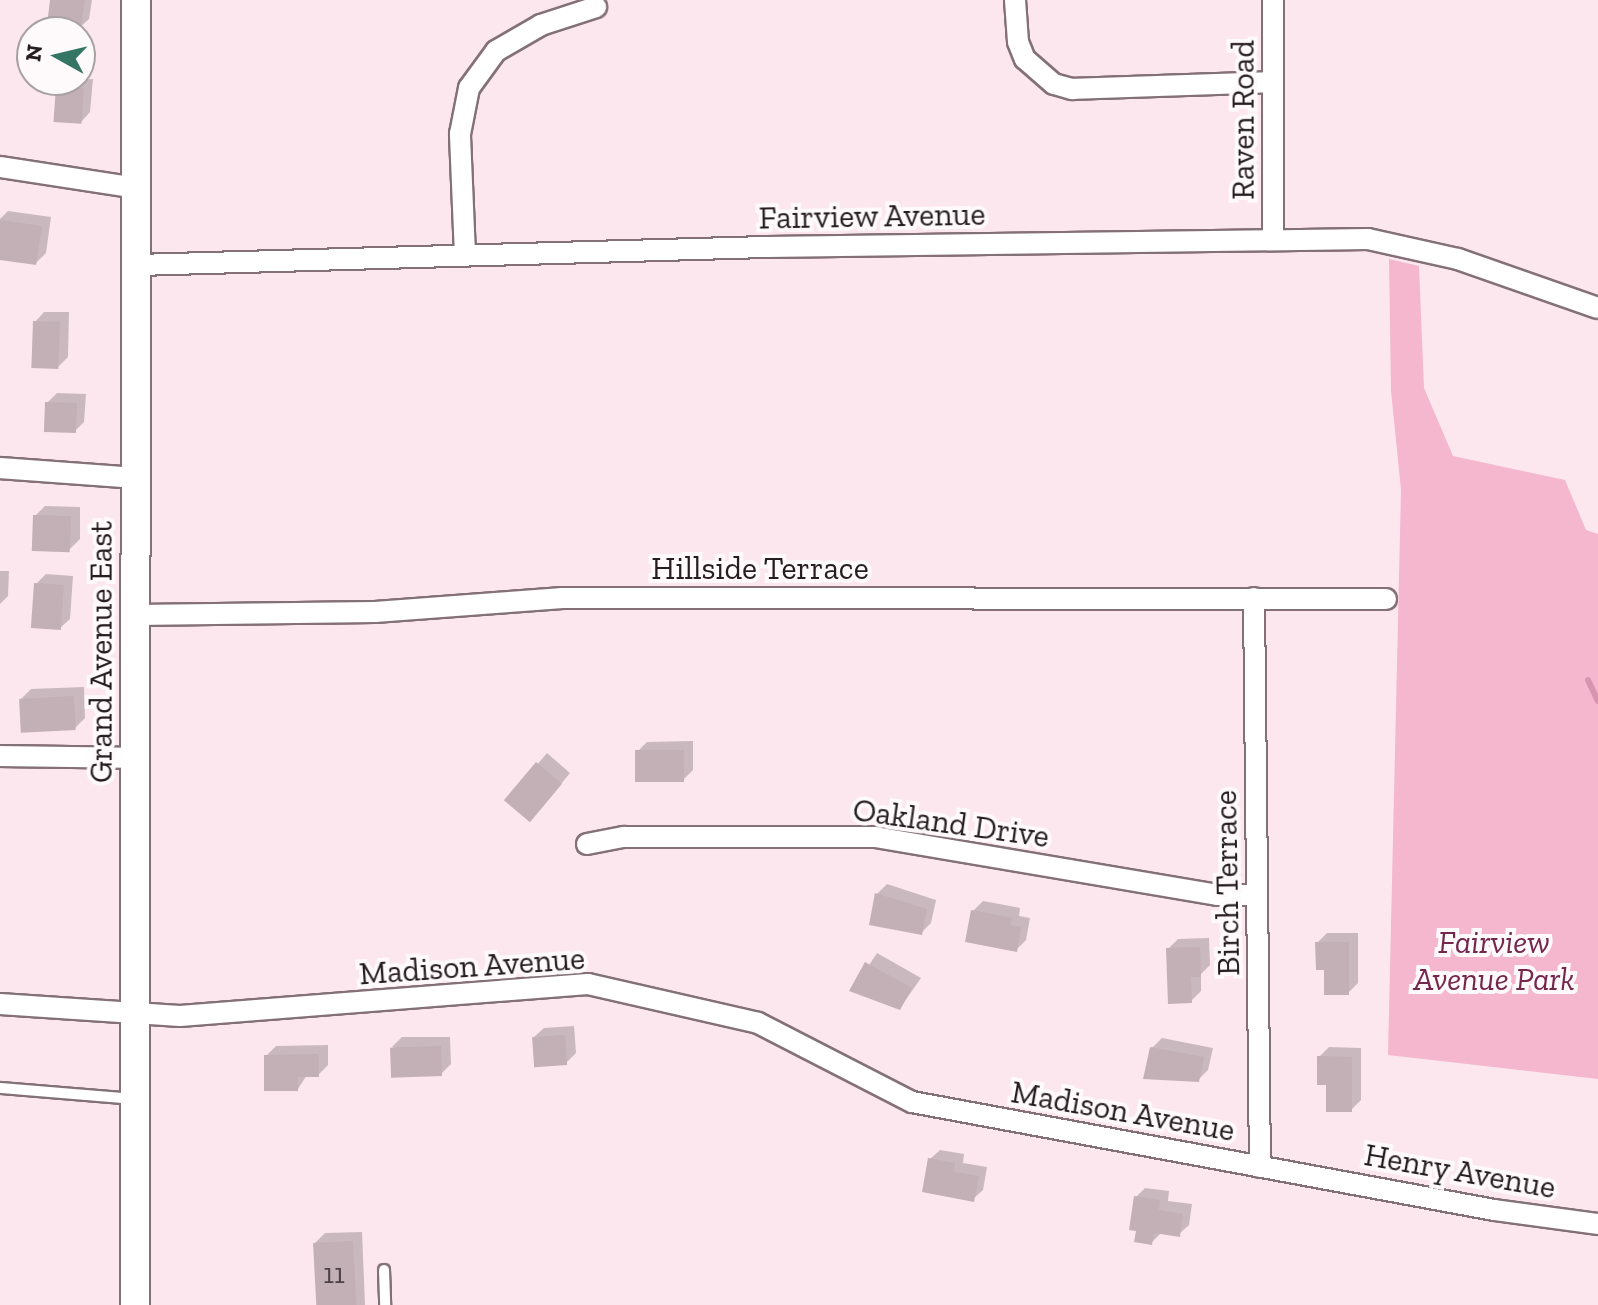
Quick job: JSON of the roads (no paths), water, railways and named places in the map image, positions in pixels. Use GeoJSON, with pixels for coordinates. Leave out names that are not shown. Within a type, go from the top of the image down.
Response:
{"type":"FeatureCollection","features":[{"type":"Feature","properties":{"kind":"main road","name":"Grand Avenue East"},"geometry":{"type":"LineString","coordinates":[[135,1305],[136,0]]}},
{"type":"Feature","properties":{"kind":"street"},"geometry":{"type":"LineString","coordinates":[[1015,0],[1018,42],[1025,59],[1054,84],[1072,89],[1273,82]]}},
{"type":"Feature","properties":{"kind":"street","name":"Raven Road"},"geometry":{"type":"LineString","coordinates":[[1273,0],[1273,240]]}},
{"type":"Feature","properties":{"kind":"street"},"geometry":{"type":"LineString","coordinates":[[465,255],[460,134],[469,88],[496,51],[541,25],[596,7]]}},
{"type":"Feature","properties":{"kind":"street"},"geometry":{"type":"LineString","coordinates":[[0,167],[137,188]]}},
{"type":"Feature","properties":{"kind":"street","name":"Fairview Avenue"},"geometry":{"type":"LineString","coordinates":[[137,265],[465,255],[1368,239],[1469,262],[1598,308]]}},
{"type":"Feature","properties":{"kind":"street"},"geometry":{"type":"LineString","coordinates":[[0,468],[137,478]]}},
{"type":"Feature","properties":{"kind":"street","name":"Hillside Terrace"},"geometry":{"type":"LineString","coordinates":[[135,615],[375,612],[562,598],[1386,599]]}},
{"type":"Feature","properties":{"kind":"street","name":"Birch Terrace"},"geometry":{"type":"LineString","coordinates":[[1254,598],[1260,1167]]}},
{"type":"Feature","properties":{"kind":"street"},"geometry":{"type":"LineString","coordinates":[[0,756],[135,758]]}},
{"type":"Feature","properties":{"kind":"street","name":"Oakland Drive"},"geometry":{"type":"LineString","coordinates":[[587,844],[624,837],[875,837],[1217,895],[1257,895]]}},
{"type":"Feature","properties":{"kind":"street","name":"Madison Avenue"},"geometry":{"type":"LineString","coordinates":[[0,1004],[210,1014],[588,984],[758,1023],[912,1102],[1313,1175]]}},
{"type":"Feature","properties":{"kind":"street","name":"Henry Avenue"},"geometry":{"type":"LineString","coordinates":[[1313,1175],[1598,1224]]}},
{"type":"Feature","properties":{"kind":"lane"},"geometry":{"type":"LineString","coordinates":[[0,1088],[135,1099]]}},
{"type":"Feature","properties":{"kind":"lane"},"geometry":{"type":"LineString","coordinates":[[384,1270],[385,1305]]}},
{"type":"Feature","properties":{"kind":"waterway"},"geometry":{"type":"LineString","coordinates":[[1588,680],[1598,701]]}},
{"type":"Feature","properties":{"kind":"park label","name":"Fairview Avenue Park"},"geometry":{"type":"Point","coordinates":[1494,962]}}]}
